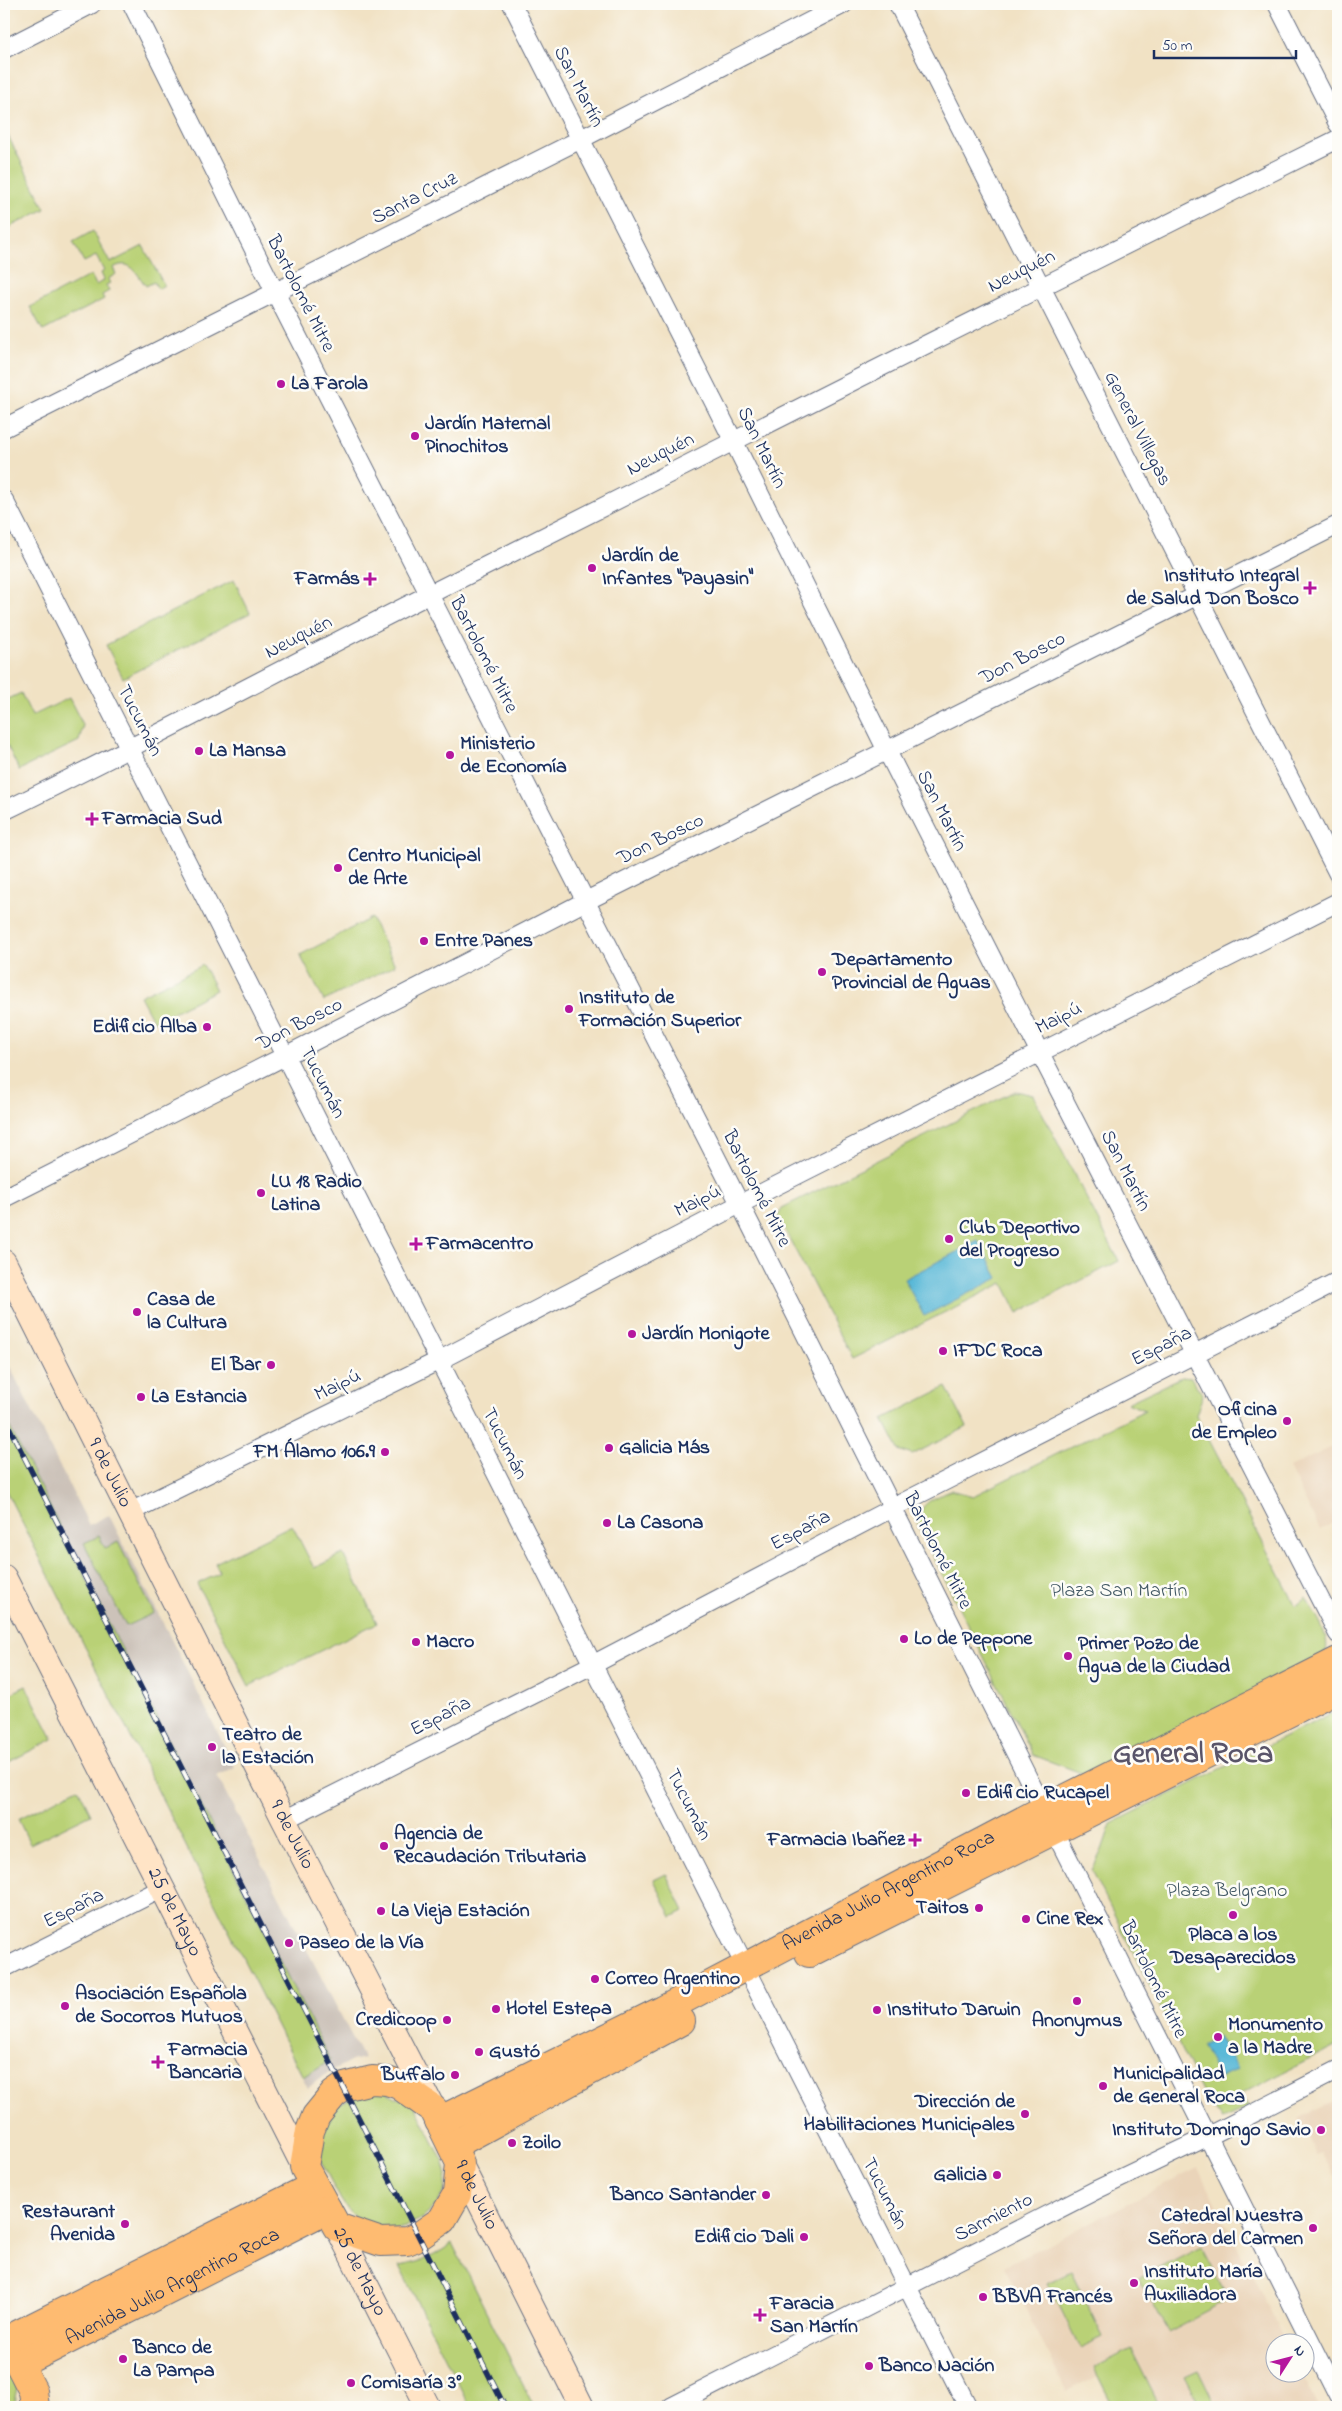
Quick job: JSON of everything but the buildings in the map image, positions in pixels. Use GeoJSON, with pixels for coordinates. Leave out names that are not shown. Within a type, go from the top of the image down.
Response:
{"type":"FeatureCollection","features":[{"type":"Feature","properties":{"kind":"main road","name":"9 de Julio"},"geometry":{"type":"LineString","coordinates":[[4,1262],[284,1820],[456,2155],[582,2407]]}},
{"type":"Feature","properties":{"kind":"main road","name":"25 de Mayo"},"geometry":{"type":"LineString","coordinates":[[4,1577],[428,2407]]}},
{"type":"Feature","properties":{"kind":"main road","name":"Avenida Julio Argentino Roca"},"geometry":{"type":"LineString","coordinates":[[456,2155],[749,1974],[1050,1819],[1338,1661]]}},
{"type":"Feature","properties":{"kind":"main road","name":"Avenida Julio Argentino Roca"},"geometry":{"type":"LineString","coordinates":[[1050,1819],[1338,1688]]}},
{"type":"Feature","properties":{"kind":"main road","name":"Avenida Julio Argentino Roca"},"geometry":{"type":"LineString","coordinates":[[436,2116],[663,2010],[749,1974]]}},
{"type":"Feature","properties":{"kind":"main road"},"geometry":{"type":"LineString","coordinates":[[436,2116],[410,2092],[387,2081],[372,2080],[344,2087],[329,2100],[316,2116],[310,2131],[320,2197],[381,2242],[407,2241],[419,2236],[442,2220],[458,2194],[456,2155]]}},
{"type":"Feature","properties":{"kind":"main road","name":"Avenida Julio Argentino Roca"},"geometry":{"type":"LineString","coordinates":[[5,2336],[320,2197]]}},
{"type":"Feature","properties":{"kind":"main road","name":"Avenida Julio Argentino Roca"},"geometry":{"type":"LineString","coordinates":[[20,2364],[320,2197]]}},
{"type":"Feature","properties":{"kind":"main road"},"geometry":{"type":"LineString","coordinates":[[5,2336],[20,2364],[34,2399]]}},
{"type":"Feature","properties":{"kind":"street"},"geometry":{"type":"LineString","coordinates":[[4,49],[92,4]]}},
{"type":"Feature","properties":{"kind":"street","name":"Bartolomé Mitre"},"geometry":{"type":"LineString","coordinates":[[132,4],[275,292],[740,1204],[1338,2396]]}},
{"type":"Feature","properties":{"kind":"street","name":"San Martín"},"geometry":{"type":"LineString","coordinates":[[512,4],[1040,1053],[1338,1634]]}},
{"type":"Feature","properties":{"kind":"street","name":"Santa Cruz"},"geometry":{"type":"LineString","coordinates":[[4,428],[581,139],[844,4]]}},
{"type":"Feature","properties":{"kind":"street","name":"General Villegas"},"geometry":{"type":"LineString","coordinates":[[898,4],[1338,874]]}},
{"type":"Feature","properties":{"kind":"street"},"geometry":{"type":"LineString","coordinates":[[1277,4],[1338,124]]}},
{"type":"Feature","properties":{"kind":"street","name":"Neuquén"},"geometry":{"type":"LineString","coordinates":[[4,811],[130,750],[429,595],[1041,286],[1338,139]]}},
{"type":"Feature","properties":{"kind":"street","name":"Tucumán"},"geometry":{"type":"LineString","coordinates":[[4,500],[968,2407]]}},
{"type":"Feature","properties":{"kind":"street","name":"Don Bosco"},"geometry":{"type":"LineString","coordinates":[[4,1198],[586,901],[1338,524]]}},
{"type":"Feature","properties":{"kind":"street","name":"Maipú"},"geometry":{"type":"LineString","coordinates":[[130,1512],[438,1361],[740,1204],[1338,902]]}},
{"type":"Feature","properties":{"kind":"street","name":"España"},"geometry":{"type":"LineString","coordinates":[[284,1820],[1338,1282]]}},
{"type":"Feature","properties":{"kind":"street","name":"España"},"geometry":{"type":"LineString","coordinates":[[4,1968],[163,1888]]}},
{"type":"Feature","properties":{"kind":"street","name":"Sarmiento"},"geometry":{"type":"LineString","coordinates":[[671,2407],[1098,2189],[1207,2137],[1338,2070]]}},
{"type":"Feature","properties":{"kind":"shaded area"},"geometry":{"type":"Polygon","coordinates":[[[4,1355],[89,1525],[109,1515],[235,1767],[217,1776],[363,2058],[348,2062],[323,2076],[308,2088],[4,1487],[4,1355]]]}},
{"type":"Feature","properties":{"kind":"shaded area"},"geometry":{"type":"Polygon","coordinates":[[[1338,1444],[1338,1520],[1320,1530],[1289,1468],[1338,1444]]]}},
{"type":"Feature","properties":{"kind":"shaded area","name":"Instituto Domingo Savio"},"geometry":{"type":"Polygon","coordinates":[[[1338,2099],[1338,2184],[1322,2153],[1317,2155],[1299,2118],[1338,2099]]]}},
{"type":"Feature","properties":{"kind":"shaded area","name":"Instituto María Auxiliadora"},"geometry":{"type":"Polygon","coordinates":[[[1198,2168],[1281,2334],[1264,2334],[1264,2384],[1307,2384],[1319,2407],[1114,2407],[1098,2376],[1067,2392],[1004,2266],[1198,2168]]]}},
{"type":"Feature","properties":{"kind":"green space"},"geometry":{"type":"Polygon","coordinates":[[[4,128],[45,209],[4,230],[4,128]]]}},
{"type":"Feature","properties":{"kind":"green space"},"geometry":{"type":"Polygon","coordinates":[[[93,231],[110,263],[143,246],[164,285],[158,289],[154,282],[146,286],[132,268],[119,265],[113,268],[116,274],[108,279],[110,283],[106,285],[109,291],[102,295],[104,299],[43,331],[30,307],[91,275],[96,285],[104,280],[101,273],[104,271],[96,256],[84,262],[73,242],[93,231]]]}},
{"type":"Feature","properties":{"kind":"green space"},"geometry":{"type":"Polygon","coordinates":[[[234,580],[250,613],[123,678],[106,645],[234,580]]]}},
{"type":"Feature","properties":{"kind":"green space"},"geometry":{"type":"Polygon","coordinates":[[[21,693],[32,716],[69,698],[83,725],[79,741],[19,770],[4,739],[4,701],[21,693]]]}},
{"type":"Feature","properties":{"kind":"green space"},"geometry":{"type":"Polygon","coordinates":[[[371,918],[395,965],[324,1001],[300,955],[371,918]]]}},
{"type":"Feature","properties":{"kind":"green space"},"geometry":{"type":"Polygon","coordinates":[[[203,965],[216,990],[154,1022],[140,996],[203,965]]]}},
{"type":"Feature","properties":{"kind":"green space","name":"Club Deportivo del Progreso"},"geometry":{"type":"Polygon","coordinates":[[[1015,1091],[1033,1095],[1119,1261],[1018,1313],[1003,1283],[852,1359],[778,1217],[782,1208],[1015,1091]]]}},
{"type":"Feature","properties":{"kind":"green space","name":"Plaza San Martín"},"geometry":{"type":"Polygon","coordinates":[[[1182,1377],[1191,1378],[1203,1395],[1196,1415],[1296,1606],[1306,1598],[1318,1619],[1325,1634],[1326,1650],[1324,1657],[1084,1774],[1033,1755],[918,1526],[920,1512],[932,1499],[951,1490],[973,1496],[1145,1410],[1127,1403],[1182,1377]]]}},
{"type":"Feature","properties":{"kind":"green space"},"geometry":{"type":"Polygon","coordinates":[[[946,1387],[967,1427],[912,1455],[899,1450],[883,1419],[946,1387]]]}},
{"type":"Feature","properties":{"kind":"green space"},"geometry":{"type":"Polygon","coordinates":[[[4,1416],[330,2060],[303,2077],[4,1487],[4,1416]]]}},
{"type":"Feature","properties":{"kind":"green space"},"geometry":{"type":"Polygon","coordinates":[[[292,1525],[314,1568],[343,1554],[377,1623],[249,1686],[197,1584],[220,1573],[215,1563],[292,1525]]]}},
{"type":"Feature","properties":{"kind":"green space"},"geometry":{"type":"Polygon","coordinates":[[[99,1536],[105,1548],[118,1542],[154,1613],[126,1626],[84,1543],[99,1536]]]}},
{"type":"Feature","properties":{"kind":"green space"},"geometry":{"type":"Polygon","coordinates":[[[26,1686],[53,1739],[7,1763],[4,1756],[4,1697],[26,1686]]]}},
{"type":"Feature","properties":{"kind":"green space","name":"Plaza Belgrano"},"geometry":{"type":"Polygon","coordinates":[[[1338,1710],[1338,2045],[1237,2096],[1250,2107],[1223,2119],[1211,2109],[1092,1870],[1102,1850],[1111,1824],[1338,1710]]]}},
{"type":"Feature","properties":{"kind":"green space"},"geometry":{"type":"Polygon","coordinates":[[[78,1788],[91,1814],[30,1844],[18,1819],[78,1788]]]}},
{"type":"Feature","properties":{"kind":"green space"},"geometry":{"type":"Polygon","coordinates":[[[666,1874],[684,1911],[672,1917],[654,1880],[666,1874]]]}},
{"type":"Feature","properties":{"kind":"green space"},"geometry":{"type":"Polygon","coordinates":[[[375,2087],[415,2106],[444,2163],[447,2176],[444,2192],[435,2206],[422,2218],[405,2227],[389,2231],[362,2223],[350,2213],[319,2158],[322,2123],[332,2107],[375,2087]]]}},
{"type":"Feature","properties":{"kind":"green space"},"geometry":{"type":"Polygon","coordinates":[[[452,2243],[534,2407],[470,2407],[399,2266],[427,2258],[440,2252],[452,2243]]]}},
{"type":"Feature","properties":{"kind":"green space"},"geometry":{"type":"Polygon","coordinates":[[[1201,2246],[1229,2300],[1168,2332],[1139,2278],[1201,2246]]]}},
{"type":"Feature","properties":{"kind":"green space"},"geometry":{"type":"Polygon","coordinates":[[[1071,2272],[1103,2337],[1080,2348],[1048,2283],[1071,2272]]]}},
{"type":"Feature","properties":{"kind":"green space"},"geometry":{"type":"Polygon","coordinates":[[[1131,2349],[1160,2407],[1113,2406],[1094,2368],[1131,2349]]]}},
{"type":"Feature","properties":{"kind":"green space"},"geometry":{"type":"Polygon","coordinates":[[[4,2353],[17,2388],[13,2407],[4,2407],[4,2353]]]}},
{"type":"Feature","properties":{"kind":"green space"},"geometry":{"type":"Polygon","coordinates":[[[1198,2370],[1216,2407],[1201,2407],[1185,2376],[1198,2370]]]}},
{"type":"Feature","properties":{"kind":"water"},"geometry":{"type":"Polygon","coordinates":[[[978,1241],[998,1278],[924,1316],[904,1279],[978,1241]]]}},
{"type":"Feature","properties":{"kind":"water"},"geometry":{"type":"Polygon","coordinates":[[[1219,2036],[1237,2069],[1219,2078],[1202,2045],[1219,2036]]]}},
{"type":"Feature","properties":{"kind":"railway"},"geometry":{"type":"LineString","coordinates":[[4,1417],[505,2407]]}},
{"type":"Feature","properties":{"kind":"place","name":"La Farola"},"geometry":{"type":"Point","coordinates":[281,384]}},
{"type":"Feature","properties":{"kind":"place","name":"Jardín Maternal Pinochitos"},"geometry":{"type":"Point","coordinates":[415,436]}},
{"type":"Feature","properties":{"kind":"place","name":"Jardín de Infantes \"Payasin\""},"geometry":{"type":"Point","coordinates":[592,568]}},
{"type":"Feature","properties":{"kind":"place","name":"Farmás"},"geometry":{"type":"Point","coordinates":[370,579]}},
{"type":"Feature","properties":{"kind":"place","name":"Instituto Integral de Salud Don Bosco"},"geometry":{"type":"Point","coordinates":[1310,588]}},
{"type":"Feature","properties":{"kind":"place","name":"La Mansa"},"geometry":{"type":"Point","coordinates":[199,751]}},
{"type":"Feature","properties":{"kind":"place","name":"Ministerio de Economía"},"geometry":{"type":"Point","coordinates":[450,755]}},
{"type":"Feature","properties":{"kind":"place","name":"Farmacia Sud"},"geometry":{"type":"Point","coordinates":[92,819]}},
{"type":"Feature","properties":{"kind":"place","name":"Centro Municipal de Arte"},"geometry":{"type":"Point","coordinates":[338,868]}},
{"type":"Feature","properties":{"kind":"place","name":"Entre Panes"},"geometry":{"type":"Point","coordinates":[424,941]}},
{"type":"Feature","properties":{"kind":"place","name":"Departamento Provincial de Aguas"},"geometry":{"type":"Point","coordinates":[822,972]}},
{"type":"Feature","properties":{"kind":"place","name":"Instituto de Formación Superior"},"geometry":{"type":"Point","coordinates":[569,1009]}},
{"type":"Feature","properties":{"kind":"place","name":"Edificio Alba"},"geometry":{"type":"Point","coordinates":[207,1027]}},
{"type":"Feature","properties":{"kind":"place","name":"LU 18 Radio Latina"},"geometry":{"type":"Point","coordinates":[261,1193]}},
{"type":"Feature","properties":{"kind":"place","name":"Club Deportivo del Progreso"},"geometry":{"type":"Point","coordinates":[949,1239]}},
{"type":"Feature","properties":{"kind":"place","name":"Farmacentro"},"geometry":{"type":"Point","coordinates":[416,1244]}},
{"type":"Feature","properties":{"kind":"place","name":"Casa de la Cultura"},"geometry":{"type":"Point","coordinates":[137,1312]}},
{"type":"Feature","properties":{"kind":"place","name":"Jardín Monigote"},"geometry":{"type":"Point","coordinates":[632,1334]}},
{"type":"Feature","properties":{"kind":"place","name":"IFDC Roca"},"geometry":{"type":"Point","coordinates":[943,1351]}},
{"type":"Feature","properties":{"kind":"place","name":"El Bar"},"geometry":{"type":"Point","coordinates":[271,1365]}},
{"type":"Feature","properties":{"kind":"place","name":"La Estancia"},"geometry":{"type":"Point","coordinates":[141,1397]}},
{"type":"Feature","properties":{"kind":"place","name":"Oficina de Empleo"},"geometry":{"type":"Point","coordinates":[1287,1421]}},
{"type":"Feature","properties":{"kind":"place","name":"Galicia Más"},"geometry":{"type":"Point","coordinates":[609,1448]}},
{"type":"Feature","properties":{"kind":"place","name":"FM Álamo 106.9"},"geometry":{"type":"Point","coordinates":[385,1452]}},
{"type":"Feature","properties":{"kind":"place","name":"La Casona"},"geometry":{"type":"Point","coordinates":[607,1523]}},
{"type":"Feature","properties":{"kind":"place","name":"Lo de Peppone"},"geometry":{"type":"Point","coordinates":[904,1639]}},
{"type":"Feature","properties":{"kind":"place","name":"Macro"},"geometry":{"type":"Point","coordinates":[416,1642]}},
{"type":"Feature","properties":{"kind":"place","name":"Primer Pozo de Agua de la Ciudad"},"geometry":{"type":"Point","coordinates":[1068,1656]}},
{"type":"Feature","properties":{"kind":"place","name":"Teatro de la Estación"},"geometry":{"type":"Point","coordinates":[212,1747]}},
{"type":"Feature","properties":{"kind":"place","name":"Edificio Rucapel"},"geometry":{"type":"Point","coordinates":[966,1793]}},
{"type":"Feature","properties":{"kind":"place","name":"Farmacia Ibañez"},"geometry":{"type":"Point","coordinates":[915,1840]}},
{"type":"Feature","properties":{"kind":"place","name":"Agencia de Recaudación Tributaria"},"geometry":{"type":"Point","coordinates":[384,1846]}},
{"type":"Feature","properties":{"kind":"place","name":"Taitos"},"geometry":{"type":"Point","coordinates":[979,1908]}},
{"type":"Feature","properties":{"kind":"place","name":"La Vieja Estación"},"geometry":{"type":"Point","coordinates":[381,1911]}},
{"type":"Feature","properties":{"kind":"place","name":"Placa a los Desaparecidos"},"geometry":{"type":"Point","coordinates":[1233,1915]}},
{"type":"Feature","properties":{"kind":"place","name":"Cine Rex"},"geometry":{"type":"Point","coordinates":[1026,1919]}},
{"type":"Feature","properties":{"kind":"place","name":"Paseo de la Vía"},"geometry":{"type":"Point","coordinates":[289,1943]}},
{"type":"Feature","properties":{"kind":"place","name":"Correo Argentino"},"geometry":{"type":"Point","coordinates":[595,1979]}},
{"type":"Feature","properties":{"kind":"place","name":"Anonymus"},"geometry":{"type":"Point","coordinates":[1077,2001]}},
{"type":"Feature","properties":{"kind":"place","name":"Asociación Española de Socorros Mutuos"},"geometry":{"type":"Point","coordinates":[65,2006]}},
{"type":"Feature","properties":{"kind":"place","name":"Hotel Estepa"},"geometry":{"type":"Point","coordinates":[496,2009]}},
{"type":"Feature","properties":{"kind":"place","name":"Instituto Darwin"},"geometry":{"type":"Point","coordinates":[877,2010]}},
{"type":"Feature","properties":{"kind":"place","name":"Credicoop"},"geometry":{"type":"Point","coordinates":[447,2020]}},
{"type":"Feature","properties":{"kind":"place","name":"Monumento a la Madre"},"geometry":{"type":"Point","coordinates":[1218,2037]}},
{"type":"Feature","properties":{"kind":"place","name":"Gustó"},"geometry":{"type":"Point","coordinates":[479,2052]}},
{"type":"Feature","properties":{"kind":"place","name":"Farmacia Bancaria"},"geometry":{"type":"Point","coordinates":[158,2062]}},
{"type":"Feature","properties":{"kind":"place","name":"Buffalo"},"geometry":{"type":"Point","coordinates":[455,2075]}},
{"type":"Feature","properties":{"kind":"place","name":"Municipalidad de General Roca"},"geometry":{"type":"Point","coordinates":[1103,2086]}},
{"type":"Feature","properties":{"kind":"place","name":"Dirección de Habilitaciones Municipales"},"geometry":{"type":"Point","coordinates":[1025,2114]}},
{"type":"Feature","properties":{"kind":"place","name":"Instituto Domingo Savio"},"geometry":{"type":"Point","coordinates":[1321,2130]}},
{"type":"Feature","properties":{"kind":"place","name":"Zoilo"},"geometry":{"type":"Point","coordinates":[512,2143]}},
{"type":"Feature","properties":{"kind":"place","name":"Galicia"},"geometry":{"type":"Point","coordinates":[997,2175]}},
{"type":"Feature","properties":{"kind":"place","name":"Banco Santander"},"geometry":{"type":"Point","coordinates":[766,2195]}},
{"type":"Feature","properties":{"kind":"place","name":"Restaurant Avenida"},"geometry":{"type":"Point","coordinates":[125,2224]}},
{"type":"Feature","properties":{"kind":"place","name":"Catedral Nuestra Señora del Carmen"},"geometry":{"type":"Point","coordinates":[1313,2228]}},
{"type":"Feature","properties":{"kind":"place","name":"Edificio Dali"},"geometry":{"type":"Point","coordinates":[804,2237]}},
{"type":"Feature","properties":{"kind":"place","name":"Instituto María Auxiliadora"},"geometry":{"type":"Point","coordinates":[1134,2283]}},
{"type":"Feature","properties":{"kind":"place","name":"BBVA Francés"},"geometry":{"type":"Point","coordinates":[983,2297]}},
{"type":"Feature","properties":{"kind":"place","name":"Faracia San Martín"},"geometry":{"type":"Point","coordinates":[760,2315]}},
{"type":"Feature","properties":{"kind":"place","name":"Banco de La Pampa"},"geometry":{"type":"Point","coordinates":[123,2359]}},
{"type":"Feature","properties":{"kind":"place","name":"Banco Nación"},"geometry":{"type":"Point","coordinates":[869,2366]}},
{"type":"Feature","properties":{"kind":"place","name":"Comisaría 3°"},"geometry":{"type":"Point","coordinates":[351,2383]}},
{"type":"Feature","properties":{"kind":"district","name":"General Roca"},"geometry":{"type":"Point","coordinates":[1193,1755]}}]}
